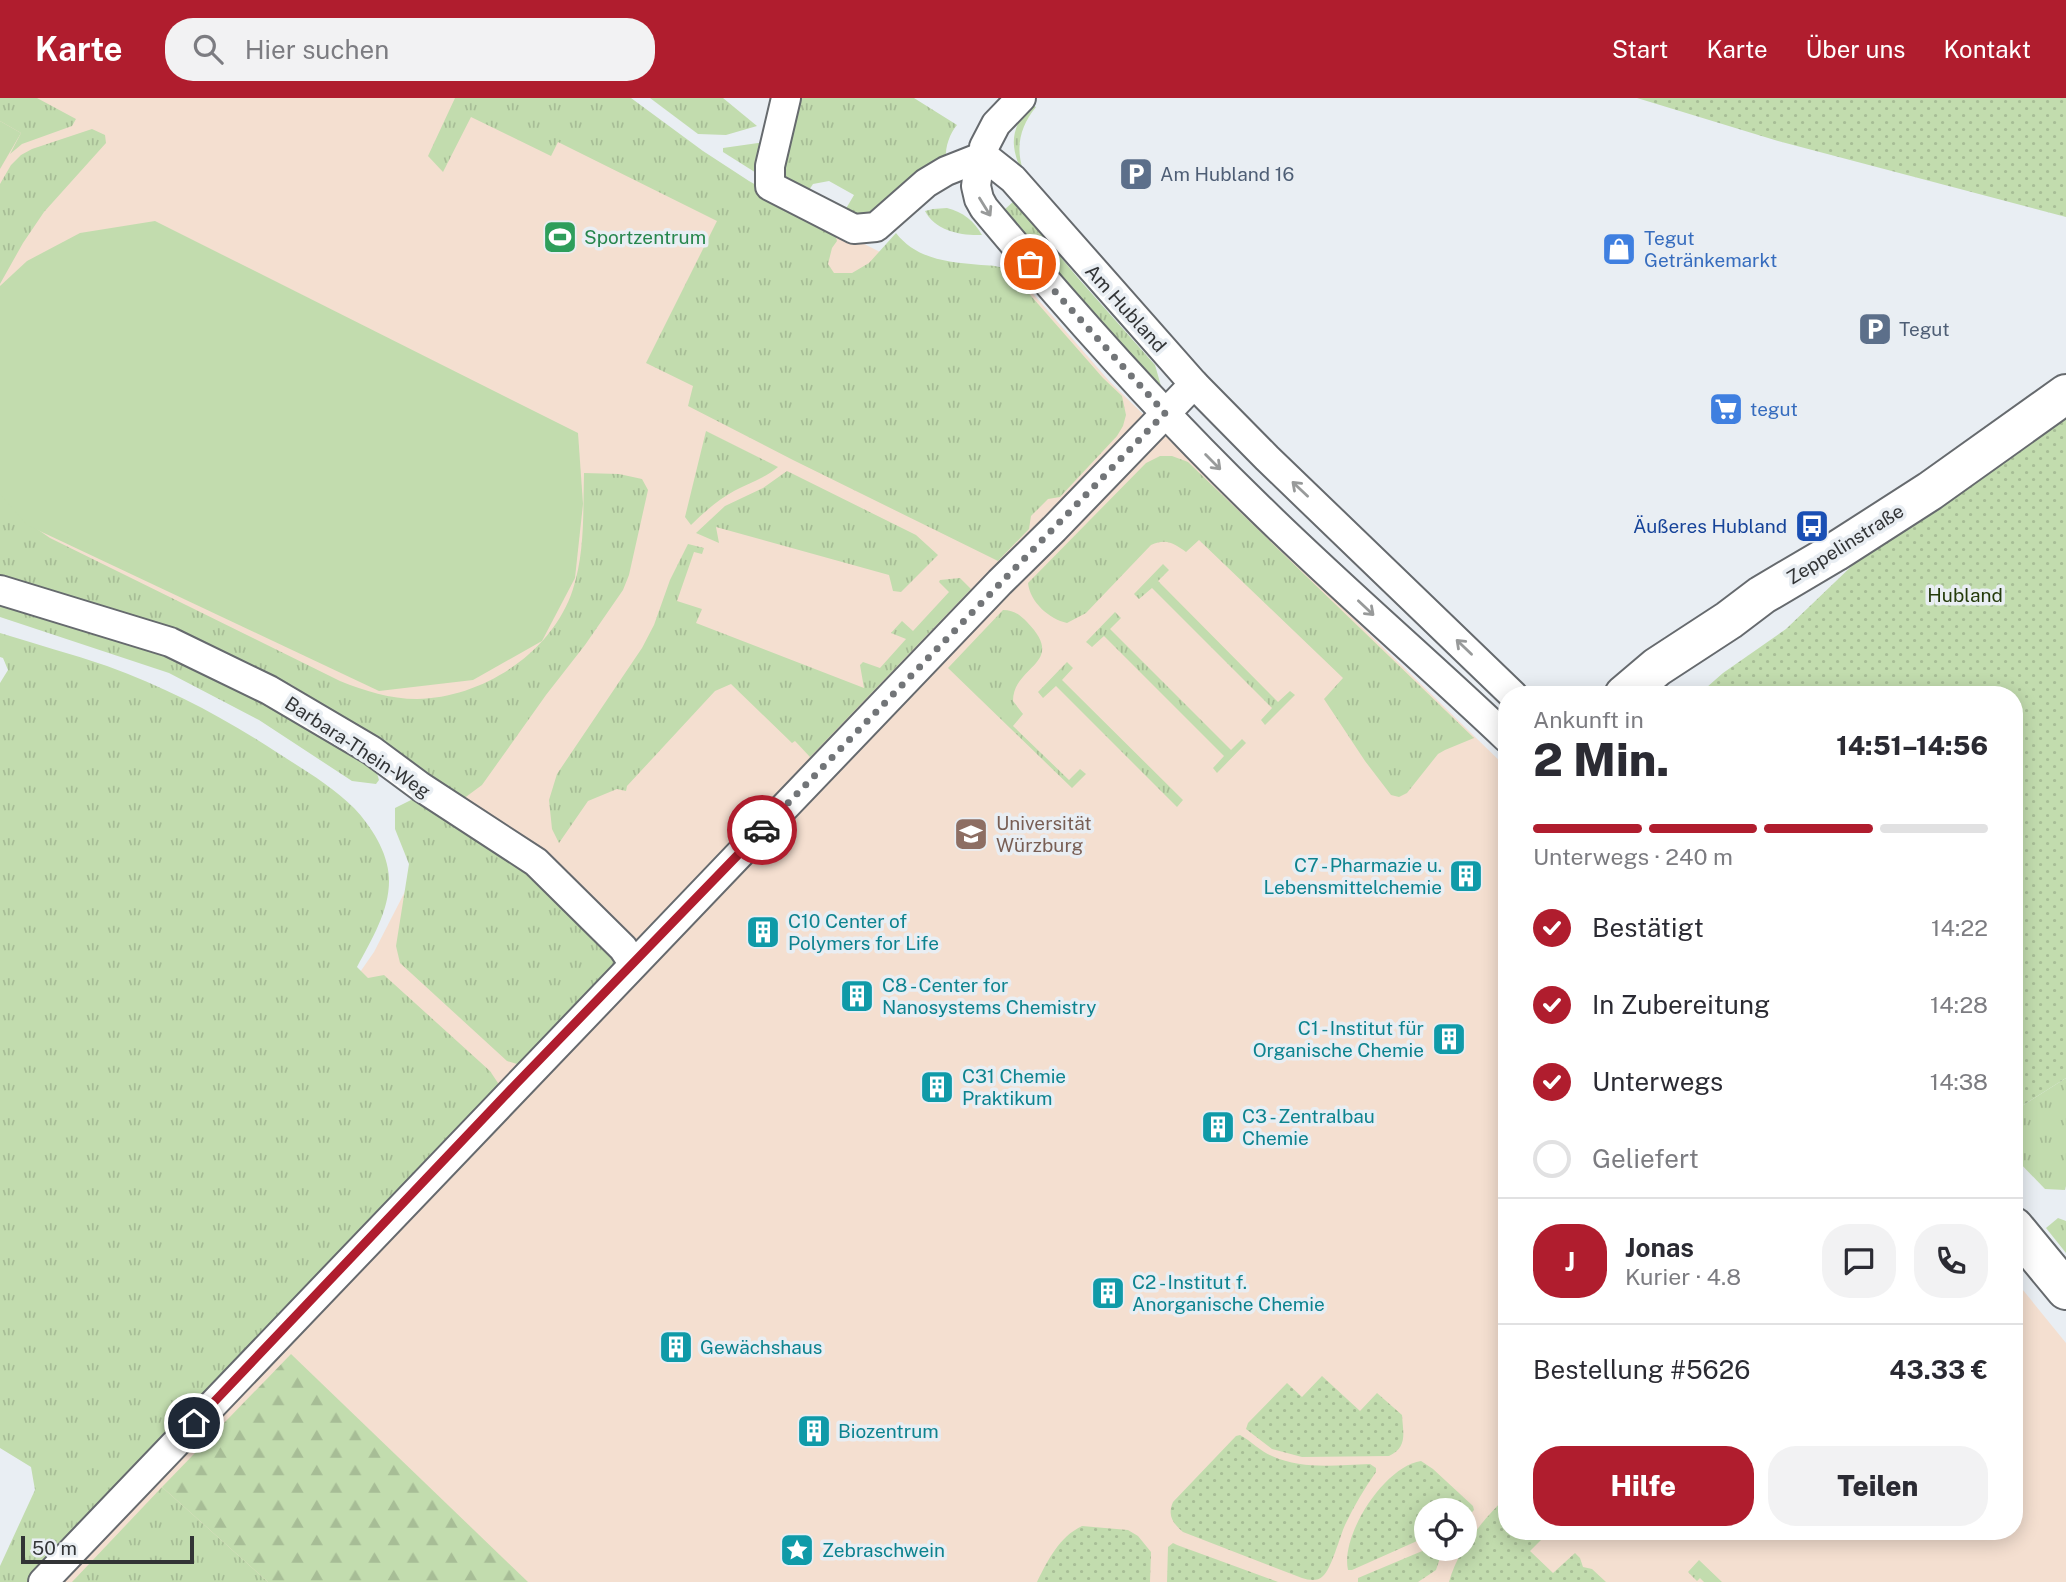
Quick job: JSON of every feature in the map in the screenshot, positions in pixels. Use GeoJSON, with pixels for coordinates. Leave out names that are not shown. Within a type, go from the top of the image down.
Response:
{"type":"FeatureCollection","features":[{"type":"Feature","properties":{"kind":"street"},"geometry":{"type":"LineString","coordinates":[[786,98],[771,166],[770,186],[854,229],[876,227],[926,183],[946,171],[984,156]]}},
{"type":"Feature","properties":{"kind":"street"},"geometry":{"type":"LineString","coordinates":[[1021,98],[996,124],[984,147],[976,186],[984,208],[1056,294],[1165,413],[1255,505],[1498,730]]}},
{"type":"Feature","properties":{"kind":"street","name":"Am Hubland"},"geometry":{"type":"LineString","coordinates":[[984,156],[1013,179],[1194,384],[1504,686]]}},
{"type":"Feature","properties":{"kind":"street"},"geometry":{"type":"LineString","coordinates":[[43,1582],[633,963],[1194,384]]}},
{"type":"Feature","properties":{"kind":"street","name":"Zeppelinstraße"},"geometry":{"type":"LineString","coordinates":[[1635,686],[1657,667],[1762,595],[1930,491],[2066,394]]}},
{"type":"Feature","properties":{"kind":"street","name":"Barbara-Thein-Weg"},"geometry":{"type":"LineString","coordinates":[[0,590],[170,642],[269,691],[371,750],[421,787],[536,862],[623,948],[633,963]]}},
{"type":"Feature","properties":{"kind":"street"},"geometry":{"type":"LineString","coordinates":[[2023,1237],[2066,1290]]}},
{"type":"Feature","properties":{"kind":"shaded area","name":"Universität Würzburg"},"geometry":{"type":"Polygon","coordinates":[[[0,98],[608,98],[725,174],[886,255],[957,265],[1021,280],[1110,382],[1498,759],[1498,1540],[2023,1540],[2023,1290],[2066,1343],[2066,1582],[4,1582],[262,1113],[374,952],[454,796],[384,745],[292,685],[166,631],[0,578],[0,98]]]}},
{"type":"Feature","properties":{"kind":"green space"},"geometry":{"type":"Polygon","coordinates":[[[0,98],[37,98],[76,119],[72,126],[22,144],[10,154],[21,133],[0,121],[0,98]]]}},
{"type":"Feature","properties":{"kind":"green space"},"geometry":{"type":"Polygon","coordinates":[[[455,98],[631,98],[749,181],[831,227],[837,241],[832,248],[828,264],[834,273],[852,273],[869,263],[896,233],[914,249],[934,258],[1004,269],[1011,273],[1122,396],[1126,415],[1123,426],[1117,436],[1060,497],[1048,499],[1031,516],[1029,529],[998,561],[688,406],[693,386],[646,363],[717,221],[558,142],[551,156],[471,117],[443,172],[428,156],[455,98]]]}},
{"type":"Feature","properties":{"kind":"green space"},"geometry":{"type":"Polygon","coordinates":[[[650,98],[723,98],[757,126],[726,135],[698,134],[650,98]]]}},
{"type":"Feature","properties":{"kind":"green space"},"geometry":{"type":"Polygon","coordinates":[[[791,98],[914,98],[957,125],[948,140],[946,158],[868,219],[844,212],[854,195],[829,181],[813,184],[804,198],[786,188],[778,152],[791,98]]]}},
{"type":"Feature","properties":{"kind":"green space"},"geometry":{"type":"Polygon","coordinates":[[[1637,98],[2066,98],[2066,217],[1778,141],[1637,98]]]}},
{"type":"Feature","properties":{"kind":"green space"},"geometry":{"type":"Polygon","coordinates":[[[1030,104],[1036,107],[1021,136],[1021,170],[1015,152],[1014,136],[1019,121],[1030,104]]]}},
{"type":"Feature","properties":{"kind":"green space"},"geometry":{"type":"Polygon","coordinates":[[[0,121],[21,133],[0,169],[0,121]]]}},
{"type":"Feature","properties":{"kind":"green space"},"geometry":{"type":"Polygon","coordinates":[[[92,129],[105,135],[106,143],[44,212],[0,284],[0,184],[11,165],[32,149],[92,129]]]}},
{"type":"Feature","properties":{"kind":"green space"},"geometry":{"type":"Polygon","coordinates":[[[768,143],[761,176],[723,152],[723,148],[768,143]]]}},
{"type":"Feature","properties":{"kind":"green space"},"geometry":{"type":"Polygon","coordinates":[[[1014,201],[1155,365],[1160,389],[1116,345],[1004,210],[1014,201]]]}},
{"type":"Feature","properties":{"kind":"green space"},"geometry":{"type":"Polygon","coordinates":[[[947,208],[968,218],[982,235],[942,228],[925,211],[947,208]]]}},
{"type":"Feature","properties":{"kind":"green space"},"geometry":{"type":"Polygon","coordinates":[[[155,221],[578,433],[583,504],[575,578],[542,641],[473,680],[379,691],[27,525],[0,494],[0,286],[27,261],[80,233],[155,221]]]}},
{"type":"Feature","properties":{"kind":"green space","name":"Hubland"},"geometry":{"type":"Polygon","coordinates":[[[2066,394],[2066,1078],[2023,1105],[2023,686],[1708,686],[1786,629],[1930,491],[2066,394]]]}},
{"type":"Feature","properties":{"kind":"green space"},"geometry":{"type":"Polygon","coordinates":[[[706,431],[778,467],[722,498],[691,525],[685,517],[706,431]]]}},
{"type":"Feature","properties":{"kind":"green space"},"geometry":{"type":"Polygon","coordinates":[[[1160,456],[1172,456],[1188,462],[1474,738],[1438,754],[1407,793],[1399,797],[1391,795],[1324,699],[1343,678],[1199,540],[1186,552],[1170,542],[1151,545],[1086,613],[1067,623],[1042,609],[1032,597],[1028,583],[1146,463],[1160,456]]]}},
{"type":"Feature","properties":{"kind":"green space"},"geometry":{"type":"Polygon","coordinates":[[[787,471],[916,535],[938,555],[901,592],[893,591],[889,575],[716,527],[719,543],[696,533],[725,506],[763,488],[787,471]]]}},
{"type":"Feature","properties":{"kind":"green space"},"geometry":{"type":"Polygon","coordinates":[[[584,473],[619,474],[642,479],[648,490],[629,575],[623,590],[585,645],[482,785],[463,799],[292,685],[166,631],[0,578],[0,492],[27,522],[50,538],[340,681],[397,698],[442,697],[490,680],[512,667],[549,633],[563,612],[573,589],[580,561],[584,473]]]}},
{"type":"Feature","properties":{"kind":"green space"},"geometry":{"type":"Polygon","coordinates":[[[688,544],[704,548],[702,554],[694,552],[677,601],[702,609],[696,623],[864,688],[860,665],[863,662],[880,668],[906,639],[891,633],[902,621],[913,631],[949,592],[940,580],[960,578],[971,589],[810,757],[731,684],[715,691],[627,786],[626,791],[617,789],[588,801],[559,843],[552,829],[549,800],[557,774],[642,648],[688,544]]]}},
{"type":"Feature","properties":{"kind":"green space"},"geometry":{"type":"Polygon","coordinates":[[[1163,564],[1169,570],[1158,581],[1278,702],[1290,691],[1295,695],[1265,725],[1261,720],[1272,708],[1152,588],[1139,599],[1134,594],[1163,564]]]}},
{"type":"Feature","properties":{"kind":"green space"},"geometry":{"type":"Polygon","coordinates":[[[0,602],[113,635],[187,662],[312,726],[376,770],[379,780],[376,784],[352,781],[259,720],[169,673],[0,617],[0,602]]]}},
{"type":"Feature","properties":{"kind":"green space"},"geometry":{"type":"Polygon","coordinates":[[[1003,610],[1014,612],[1024,619],[1038,636],[1042,647],[1041,656],[1015,689],[1013,701],[1023,714],[1013,726],[1069,780],[1080,769],[1086,774],[1072,788],[948,668],[1003,610]]]}},
{"type":"Feature","properties":{"kind":"green space"},"geometry":{"type":"Polygon","coordinates":[[[1115,612],[1121,618],[1110,629],[1231,750],[1242,739],[1246,743],[1217,773],[1213,768],[1224,756],[1104,636],[1092,647],[1086,642],[1115,612]]]}},
{"type":"Feature","properties":{"kind":"green space"},"geometry":{"type":"Polygon","coordinates":[[[0,633],[107,666],[175,695],[260,741],[346,800],[377,840],[386,859],[389,878],[383,913],[357,967],[368,978],[384,975],[490,1071],[498,1083],[496,1095],[27,1582],[0,1582],[0,1566],[35,1490],[31,1467],[0,1448],[0,683],[8,670],[0,657],[0,633]]]}},
{"type":"Feature","properties":{"kind":"green space"},"geometry":{"type":"Polygon","coordinates":[[[1067,662],[1073,668],[1062,680],[1183,800],[1177,807],[1056,686],[1043,698],[1038,692],[1067,662]]]}},
{"type":"Feature","properties":{"kind":"green space"},"geometry":{"type":"Polygon","coordinates":[[[417,797],[525,870],[616,959],[614,969],[528,1060],[517,1064],[507,1061],[400,963],[396,946],[409,864],[395,829],[395,808],[417,797]]]}},
{"type":"Feature","properties":{"kind":"green space"},"geometry":{"type":"Polygon","coordinates":[[[2066,1078],[2065,1190],[2045,1189],[2023,1166],[2023,1105],[2066,1078]]]}},
{"type":"Feature","properties":{"kind":"green space"},"geometry":{"type":"Polygon","coordinates":[[[2058,1218],[2066,1221],[2066,1253],[2046,1228],[2058,1218]]]}},
{"type":"Feature","properties":{"kind":"green space"},"geometry":{"type":"Polygon","coordinates":[[[291,1354],[528,1582],[268,1582],[162,1487],[291,1354]]]}},
{"type":"Feature","properties":{"kind":"green space"},"geometry":{"type":"Polygon","coordinates":[[[1322,1376],[1360,1411],[1377,1393],[1402,1415],[1403,1439],[1399,1448],[1389,1456],[1302,1457],[1272,1449],[1246,1429],[1248,1423],[1287,1383],[1302,1397],[1322,1376]]]}},
{"type":"Feature","properties":{"kind":"green space"},"geometry":{"type":"Polygon","coordinates":[[[1240,1435],[1268,1454],[1296,1463],[1320,1466],[1370,1464],[1376,1468],[1345,1525],[1326,1573],[1321,1578],[1302,1578],[1183,1532],[1174,1522],[1171,1515],[1173,1502],[1236,1436],[1240,1435]]]}},
{"type":"Feature","properties":{"kind":"green space"},"geometry":{"type":"Polygon","coordinates":[[[1421,1461],[1464,1498],[1414,1498],[1414,1542],[1348,1570],[1347,1555],[1358,1521],[1380,1488],[1407,1466],[1421,1461]]]}},
{"type":"Feature","properties":{"kind":"green space"},"geometry":{"type":"Polygon","coordinates":[[[162,1487],[268,1582],[72,1582],[162,1487]]]}},
{"type":"Feature","properties":{"kind":"green space"},"geometry":{"type":"Polygon","coordinates":[[[1498,1506],[1498,1540],[1541,1540],[1530,1551],[1553,1573],[1575,1553],[1583,1567],[1592,1569],[1606,1582],[1449,1582],[1457,1561],[1477,1561],[1477,1530],[1498,1506]]]}},
{"type":"Feature","properties":{"kind":"green space"},"geometry":{"type":"Polygon","coordinates":[[[1082,1526],[1128,1530],[1138,1536],[1151,1552],[1150,1582],[1037,1582],[1061,1543],[1082,1526]]]}},
{"type":"Feature","properties":{"kind":"green space"},"geometry":{"type":"Polygon","coordinates":[[[1173,1543],[1278,1582],[1167,1582],[1168,1547],[1173,1543]]]}},
{"type":"Feature","properties":{"kind":"green space"},"geometry":{"type":"Polygon","coordinates":[[[1414,1554],[1414,1561],[1439,1561],[1436,1570],[1418,1582],[1358,1582],[1358,1578],[1414,1554]]]}},
{"type":"Feature","properties":{"kind":"green space"},"geometry":{"type":"Polygon","coordinates":[[[1699,1560],[1722,1582],[1704,1582],[1700,1578],[1697,1581],[1688,1572],[1699,1560]]]}},
{"type":"Feature","properties":{"kind":"way so far"},"geometry":{"type":"LineString","coordinates":[[762,830],[1165,413],[1030,264]]}},
{"type":"Feature","properties":{"kind":"place","name":"Am Hubland 16"},"geometry":{"type":"Point","coordinates":[1136,174]}},
{"type":"Feature","properties":{"kind":"place","name":"Sportzentrum"},"geometry":{"type":"Point","coordinates":[560,237]}},
{"type":"Feature","properties":{"kind":"place","name":"Tegut Getränkemarkt"},"geometry":{"type":"Point","coordinates":[1619,249]}},
{"type":"Feature","properties":{"kind":"place","name":"Tegut"},"geometry":{"type":"Point","coordinates":[1875,329]}},
{"type":"Feature","properties":{"kind":"place","name":"tegut"},"geometry":{"type":"Point","coordinates":[1726,409]}},
{"type":"Feature","properties":{"kind":"place","name":"Äußeres Hubland"},"geometry":{"type":"Point","coordinates":[1812,526]}},
{"type":"Feature","properties":{"kind":"place","name":"Universität Würzburg"},"geometry":{"type":"Point","coordinates":[971,834]}},
{"type":"Feature","properties":{"kind":"place","name":"C7 - Pharmazie u. Lebensmittelchemie"},"geometry":{"type":"Point","coordinates":[1466,876]}},
{"type":"Feature","properties":{"kind":"place","name":"C10 Center of Polymers for Life"},"geometry":{"type":"Point","coordinates":[763,932]}},
{"type":"Feature","properties":{"kind":"place","name":"C8 - Center for Nanosystems Chemistry"},"geometry":{"type":"Point","coordinates":[857,996]}},
{"type":"Feature","properties":{"kind":"place","name":"C1 - Institut für Organische Chemie"},"geometry":{"type":"Point","coordinates":[1449,1039]}},
{"type":"Feature","properties":{"kind":"place","name":"C31 Chemie Praktikum"},"geometry":{"type":"Point","coordinates":[937,1087]}},
{"type":"Feature","properties":{"kind":"place","name":"C3 - Zentralbau Chemie"},"geometry":{"type":"Point","coordinates":[1218,1127]}},
{"type":"Feature","properties":{"kind":"place","name":"C2 - Institut f. Anorganische Chemie"},"geometry":{"type":"Point","coordinates":[1108,1293]}},
{"type":"Feature","properties":{"kind":"place","name":"Gewächshaus"},"geometry":{"type":"Point","coordinates":[676,1347]}},
{"type":"Feature","properties":{"kind":"place","name":"Biozentrum"},"geometry":{"type":"Point","coordinates":[814,1431]}},
{"type":"Feature","properties":{"kind":"place","name":"Zebraschwein"},"geometry":{"type":"Point","coordinates":[797,1550]}},
{"type":"Feature","properties":{"kind":"route"},"geometry":{"type":"LineString","coordinates":[[194,1423],[762,830]]}}]}
